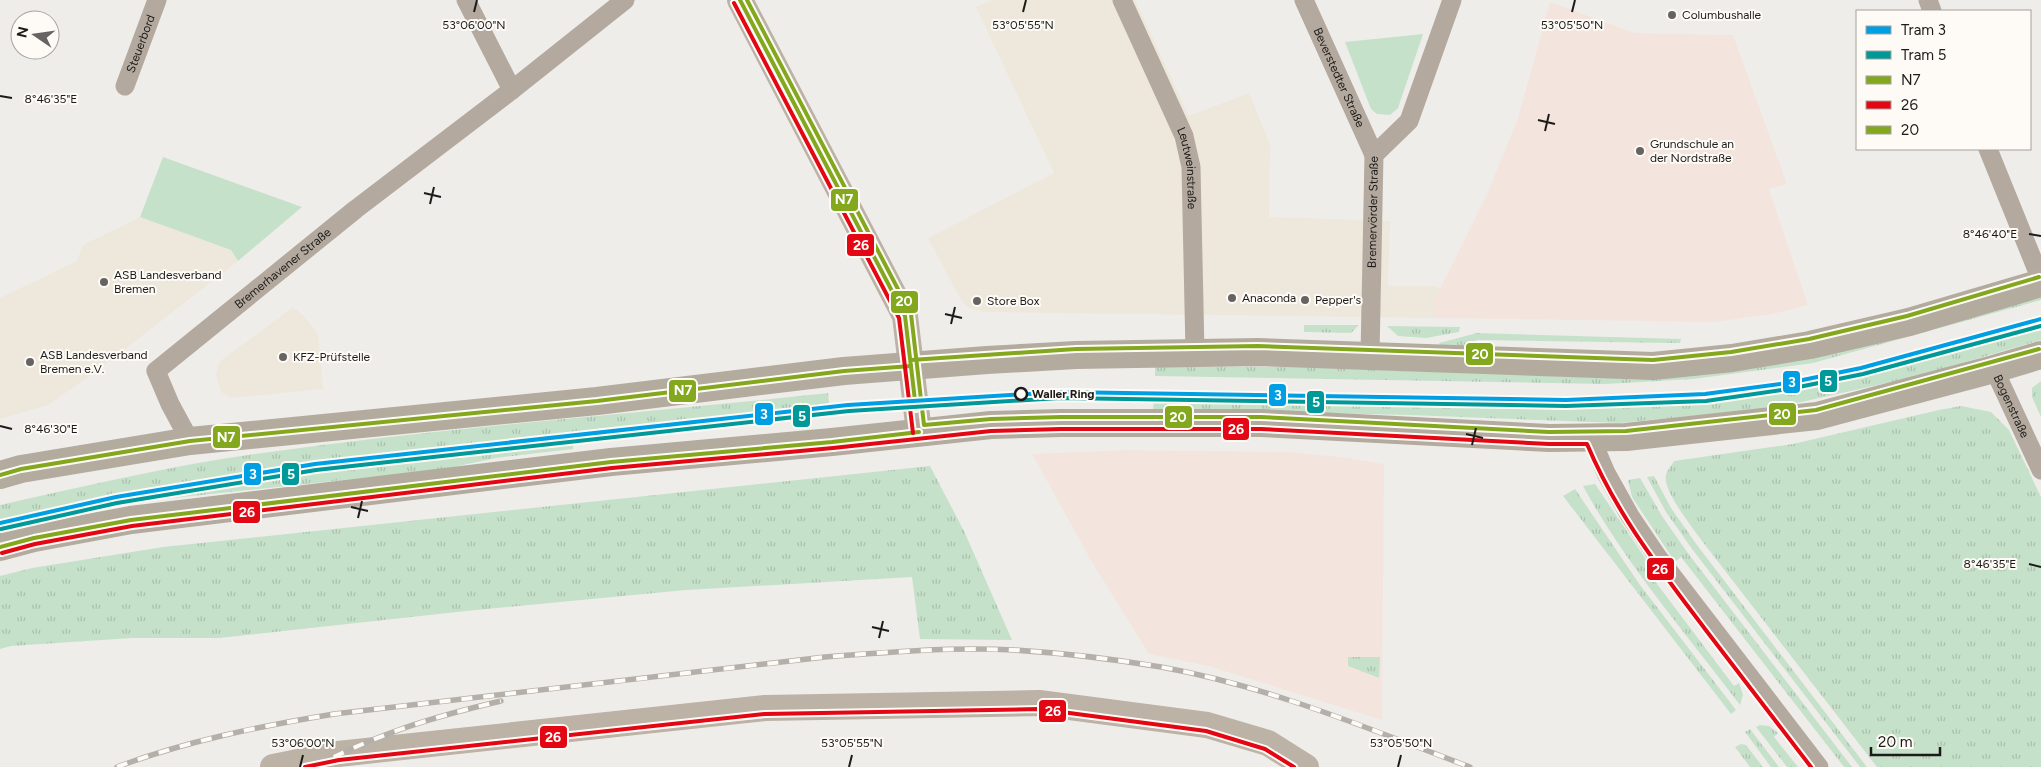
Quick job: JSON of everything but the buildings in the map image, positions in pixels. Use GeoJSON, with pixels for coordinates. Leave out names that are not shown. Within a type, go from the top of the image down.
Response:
{"type":"FeatureCollection","features":[{"type":"Feature","properties":{"kind":"main road"},"geometry":{"type":"LineString","coordinates":[[0,475],[21,469],[190,441],[596,401],[844,371],[1076,355],[1258,352],[1654,366],[1732,358],[1844,338],[1910,322],[2041,282]]}},
{"type":"Feature","properties":{"kind":"main road"},"geometry":{"type":"LineString","coordinates":[[0,547],[34,538],[131,520],[611,462],[832,442],[991,425],[1261,423],[1549,438],[1662,434],[1817,416],[1994,370],[2041,355]]}},
{"type":"Feature","properties":{"kind":"street","name":"Steuerbord"},"geometry":{"type":"LineString","coordinates":[[125,86],[157,0]]}},
{"type":"Feature","properties":{"kind":"street"},"geometry":{"type":"LineString","coordinates":[[466,0],[512,90]]}},
{"type":"Feature","properties":{"kind":"street","name":"Bremerhavener Straße"},"geometry":{"type":"LineString","coordinates":[[190,441],[170,404],[156,371],[348,214],[512,90],[624,0]]}},
{"type":"Feature","properties":{"kind":"street"},"geometry":{"type":"LineString","coordinates":[[740,0],[905,316],[919,432]]}},
{"type":"Feature","properties":{"kind":"street","name":"Leutweinstraße"},"geometry":{"type":"LineString","coordinates":[[1122,0],[1184,136],[1191,166],[1195,352]]}},
{"type":"Feature","properties":{"kind":"street","name":"Beverstedter Straße"},"geometry":{"type":"LineString","coordinates":[[1304,0],[1374,154]]}},
{"type":"Feature","properties":{"kind":"street","name":"Bremervörder Straße"},"geometry":{"type":"LineString","coordinates":[[1370,356],[1374,154],[1409,121],[1452,0]]}},
{"type":"Feature","properties":{"kind":"street"},"geometry":{"type":"LineString","coordinates":[[1988,150],[2041,282]]}},
{"type":"Feature","properties":{"kind":"street","name":"Bogenstraße"},"geometry":{"type":"LineString","coordinates":[[1994,370],[2041,470]]}},
{"type":"Feature","properties":{"kind":"street"},"geometry":{"type":"LineString","coordinates":[[1591,438],[1606,473],[1630,516],[1657,556],[1819,767]]}},
{"type":"Feature","properties":{"kind":"street"},"geometry":{"type":"LineString","coordinates":[[273,767],[338,754],[765,708],[1039,703],[1207,725],[1268,743],[1306,767]]}},
{"type":"Feature","properties":{"kind":"shaded area"},"geometry":{"type":"Polygon","coordinates":[[[992,0],[1135,0],[1189,116],[1249,93],[1270,144],[1269,217],[1390,221],[1388,286],[1433,286],[1440,288],[1436,297],[1435,318],[983,312],[967,307],[961,300],[928,238],[1054,173],[976,7],[992,0]]]}},
{"type":"Feature","properties":{"kind":"shaded area","name":"Grundschule an der Nordstraße"},"geometry":{"type":"Polygon","coordinates":[[[1550,2],[1635,33],[1733,35],[1787,184],[1769,189],[1808,305],[1773,314],[1714,322],[1435,318],[1436,297],[1487,194],[1518,118],[1550,2]]]}},
{"type":"Feature","properties":{"kind":"shaded area"},"geometry":{"type":"Polygon","coordinates":[[[140,217],[231,250],[238,261],[98,370],[48,405],[0,419],[0,298],[77,261],[83,245],[140,217]]]}},
{"type":"Feature","properties":{"kind":"shaded area"},"geometry":{"type":"Polygon","coordinates":[[[293,307],[303,315],[318,334],[323,389],[231,398],[221,392],[216,375],[218,365],[223,359],[293,307]]]}},
{"type":"Feature","properties":{"kind":"shaded area"},"geometry":{"type":"Polygon","coordinates":[[[1123,450],[1287,452],[1342,457],[1384,464],[1382,720],[1208,666],[1149,654],[1093,564],[1032,454],[1123,450]]]}},
{"type":"Feature","properties":{"kind":"green space"},"geometry":{"type":"Polygon","coordinates":[[[1423,34],[1398,108],[1390,115],[1377,114],[1371,109],[1345,42],[1423,34]]]}},
{"type":"Feature","properties":{"kind":"green space"},"geometry":{"type":"Polygon","coordinates":[[[163,157],[302,207],[238,261],[231,250],[140,217],[163,157]]]}},
{"type":"Feature","properties":{"kind":"green space"},"geometry":{"type":"Polygon","coordinates":[[[2041,295],[2041,300],[1813,363],[1693,379],[1606,384],[1155,376],[1155,366],[1307,367],[1608,378],[2041,295]]]}},
{"type":"Feature","properties":{"kind":"green space"},"geometry":{"type":"Polygon","coordinates":[[[2041,323],[2041,340],[1918,376],[1775,408],[1619,423],[1409,415],[1153,409],[1154,400],[1524,406],[1607,406],[1696,402],[1819,384],[2041,323]]]}},
{"type":"Feature","properties":{"kind":"green space"},"geometry":{"type":"Polygon","coordinates":[[[1304,325],[1359,325],[1351,333],[1304,332],[1304,325]]]}},
{"type":"Feature","properties":{"kind":"green space"},"geometry":{"type":"Polygon","coordinates":[[[1387,326],[1460,327],[1459,332],[1426,338],[1398,336],[1387,326]]]}},
{"type":"Feature","properties":{"kind":"green space"},"geometry":{"type":"Polygon","coordinates":[[[1477,333],[1681,339],[1680,343],[1477,340],[1463,349],[1440,347],[1439,343],[1477,333]]]}},
{"type":"Feature","properties":{"kind":"green space"},"geometry":{"type":"Polygon","coordinates":[[[2041,381],[2041,417],[2032,397],[2032,388],[2041,381]]]}},
{"type":"Feature","properties":{"kind":"green space"},"geometry":{"type":"Polygon","coordinates":[[[828,393],[830,413],[573,439],[573,449],[496,458],[439,470],[107,505],[0,529],[0,505],[191,464],[326,444],[469,428],[828,393]]]}},
{"type":"Feature","properties":{"kind":"green space"},"geometry":{"type":"Polygon","coordinates":[[[1961,406],[1991,412],[2009,430],[2041,497],[2041,767],[1877,767],[1702,541],[1673,499],[1666,482],[1666,475],[1674,461],[1793,444],[1961,406]]]}},
{"type":"Feature","properties":{"kind":"green space"},"geometry":{"type":"Polygon","coordinates":[[[930,466],[964,531],[1012,640],[920,639],[912,577],[686,590],[466,611],[219,638],[132,638],[11,646],[0,649],[0,576],[32,568],[163,547],[930,466]]]}},
{"type":"Feature","properties":{"kind":"green space"},"geometry":{"type":"Polygon","coordinates":[[[1654,476],[1671,508],[1697,545],[1867,767],[1860,767],[1692,549],[1666,512],[1647,477],[1654,476]]]}},
{"type":"Feature","properties":{"kind":"green space"},"geometry":{"type":"Polygon","coordinates":[[[1640,478],[1662,516],[1687,552],[1852,767],[1844,767],[1681,557],[1675,562],[1632,497],[1628,480],[1640,478]]]}},
{"type":"Feature","properties":{"kind":"green space"},"geometry":{"type":"Polygon","coordinates":[[[1595,484],[1658,577],[1654,580],[1734,686],[1739,683],[1743,695],[1740,705],[1657,598],[1618,543],[1583,486],[1595,484]]]}},
{"type":"Feature","properties":{"kind":"green space"},"geometry":{"type":"Polygon","coordinates":[[[1575,489],[1640,585],[1736,710],[1731,714],[1563,496],[1575,489]]]}},
{"type":"Feature","properties":{"kind":"green space"},"geometry":{"type":"Polygon","coordinates":[[[1348,657],[1380,657],[1379,678],[1348,666],[1348,657]]]}},
{"type":"Feature","properties":{"kind":"green space"},"geometry":{"type":"Polygon","coordinates":[[[1760,725],[1769,726],[1778,733],[1774,737],[1798,767],[1787,767],[1756,727],[1760,725]]]}},
{"type":"Feature","properties":{"kind":"green space"},"geometry":{"type":"Polygon","coordinates":[[[1750,729],[1779,767],[1771,767],[1745,732],[1750,729]]]}},
{"type":"Feature","properties":{"kind":"green space"},"geometry":{"type":"Polygon","coordinates":[[[1741,744],[1746,745],[1763,767],[1750,767],[1735,747],[1741,744]]]}},
{"type":"Feature","properties":{"kind":"railway"},"geometry":{"type":"LineString","coordinates":[[117,767],[170,749],[224,735],[334,714],[825,657],[967,649],[1014,650],[1125,661],[1201,675],[1240,685],[1318,710],[1470,767]]}},
{"type":"Feature","properties":{"kind":"railway"},"geometry":{"type":"LineString","coordinates":[[314,767],[360,745],[405,728],[452,713],[501,701]]}},
{"type":"Feature","properties":{"kind":"tram line","name":"3"},"geometry":{"type":"LineString","coordinates":[[0,523],[116,497],[315,464],[848,405],[1060,392],[1566,400],[1705,394],[1788,383],[1861,368],[2041,319]]}},
{"type":"Feature","properties":{"kind":"tram line","name":"5"},"geometry":{"type":"LineString","coordinates":[[1,529],[117,503],[316,470],[849,411],[1060,398],[1566,406],[1706,401],[1789,389],[1863,374],[2041,326]]}},
{"type":"Feature","properties":{"kind":"transit line","name":"N7"},"geometry":{"type":"LineString","coordinates":[[740,0],[905,316],[916,409]]}},
{"type":"Feature","properties":{"kind":"transit line","name":"20"},"geometry":{"type":"LineString","coordinates":[[747,0],[911,314],[924,425],[991,419],[1061,417],[1261,417],[1549,432],[1626,431],[1816,410],[2039,349]]}},
{"type":"Feature","properties":{"kind":"transit line","name":"26"},"geometry":{"type":"LineString","coordinates":[[734,3],[899,318],[913,433]]}},
{"type":"Feature","properties":{"kind":"transit line","name":"20"},"geometry":{"type":"LineString","coordinates":[[911,360],[1076,349],[1258,346],[1653,360],[1731,352],[1809,339],[1907,316],[2039,277]]}},
{"type":"Feature","properties":{"kind":"transit line","name":"N7"},"geometry":{"type":"LineString","coordinates":[[0,475],[21,469],[190,441],[597,401],[844,371],[911,366]]}},
{"type":"Feature","properties":{"kind":"transit line","name":"26"},"geometry":{"type":"LineString","coordinates":[[2,553],[35,544],[132,526],[612,468],[833,448],[991,431],[1261,429],[1549,444],[1587,444],[1625,518],[1655,562],[1811,767]]}},
{"type":"Feature","properties":{"kind":"transit line","name":"N7"},"geometry":{"type":"LineString","coordinates":[[0,547],[34,538],[131,520],[611,462],[832,442],[919,432]]}},
{"type":"Feature","properties":{"kind":"transit line","name":"26"},"geometry":{"type":"LineString","coordinates":[[305,767],[339,760],[765,714],[1039,709],[1206,731],[1265,749],[1294,767]]}},
{"type":"Feature","properties":{"kind":"place","name":"Columbushalle"},"geometry":{"type":"Point","coordinates":[1672,15]}},
{"type":"Feature","properties":{"kind":"place","name":"Grundschule an der Nordstraße"},"geometry":{"type":"Point","coordinates":[1640,151]}},
{"type":"Feature","properties":{"kind":"place","name":"ASB Landesverband Bremen"},"geometry":{"type":"Point","coordinates":[104,282]}},
{"type":"Feature","properties":{"kind":"place","name":"Anaconda"},"geometry":{"type":"Point","coordinates":[1232,298]}},
{"type":"Feature","properties":{"kind":"place","name":"Pepper's"},"geometry":{"type":"Point","coordinates":[1305,300]}},
{"type":"Feature","properties":{"kind":"place","name":"Store Box"},"geometry":{"type":"Point","coordinates":[977,301]}},
{"type":"Feature","properties":{"kind":"place","name":"KFZ-Prüfstelle"},"geometry":{"type":"Point","coordinates":[283,357]}},
{"type":"Feature","properties":{"kind":"place","name":"ASB Landesverband Bremen e.V."},"geometry":{"type":"Point","coordinates":[30,362]}},
{"type":"Feature","properties":{"kind":"place","name":"Waller Ring"},"geometry":{"type":"Point","coordinates":[1021,394]}}]}
